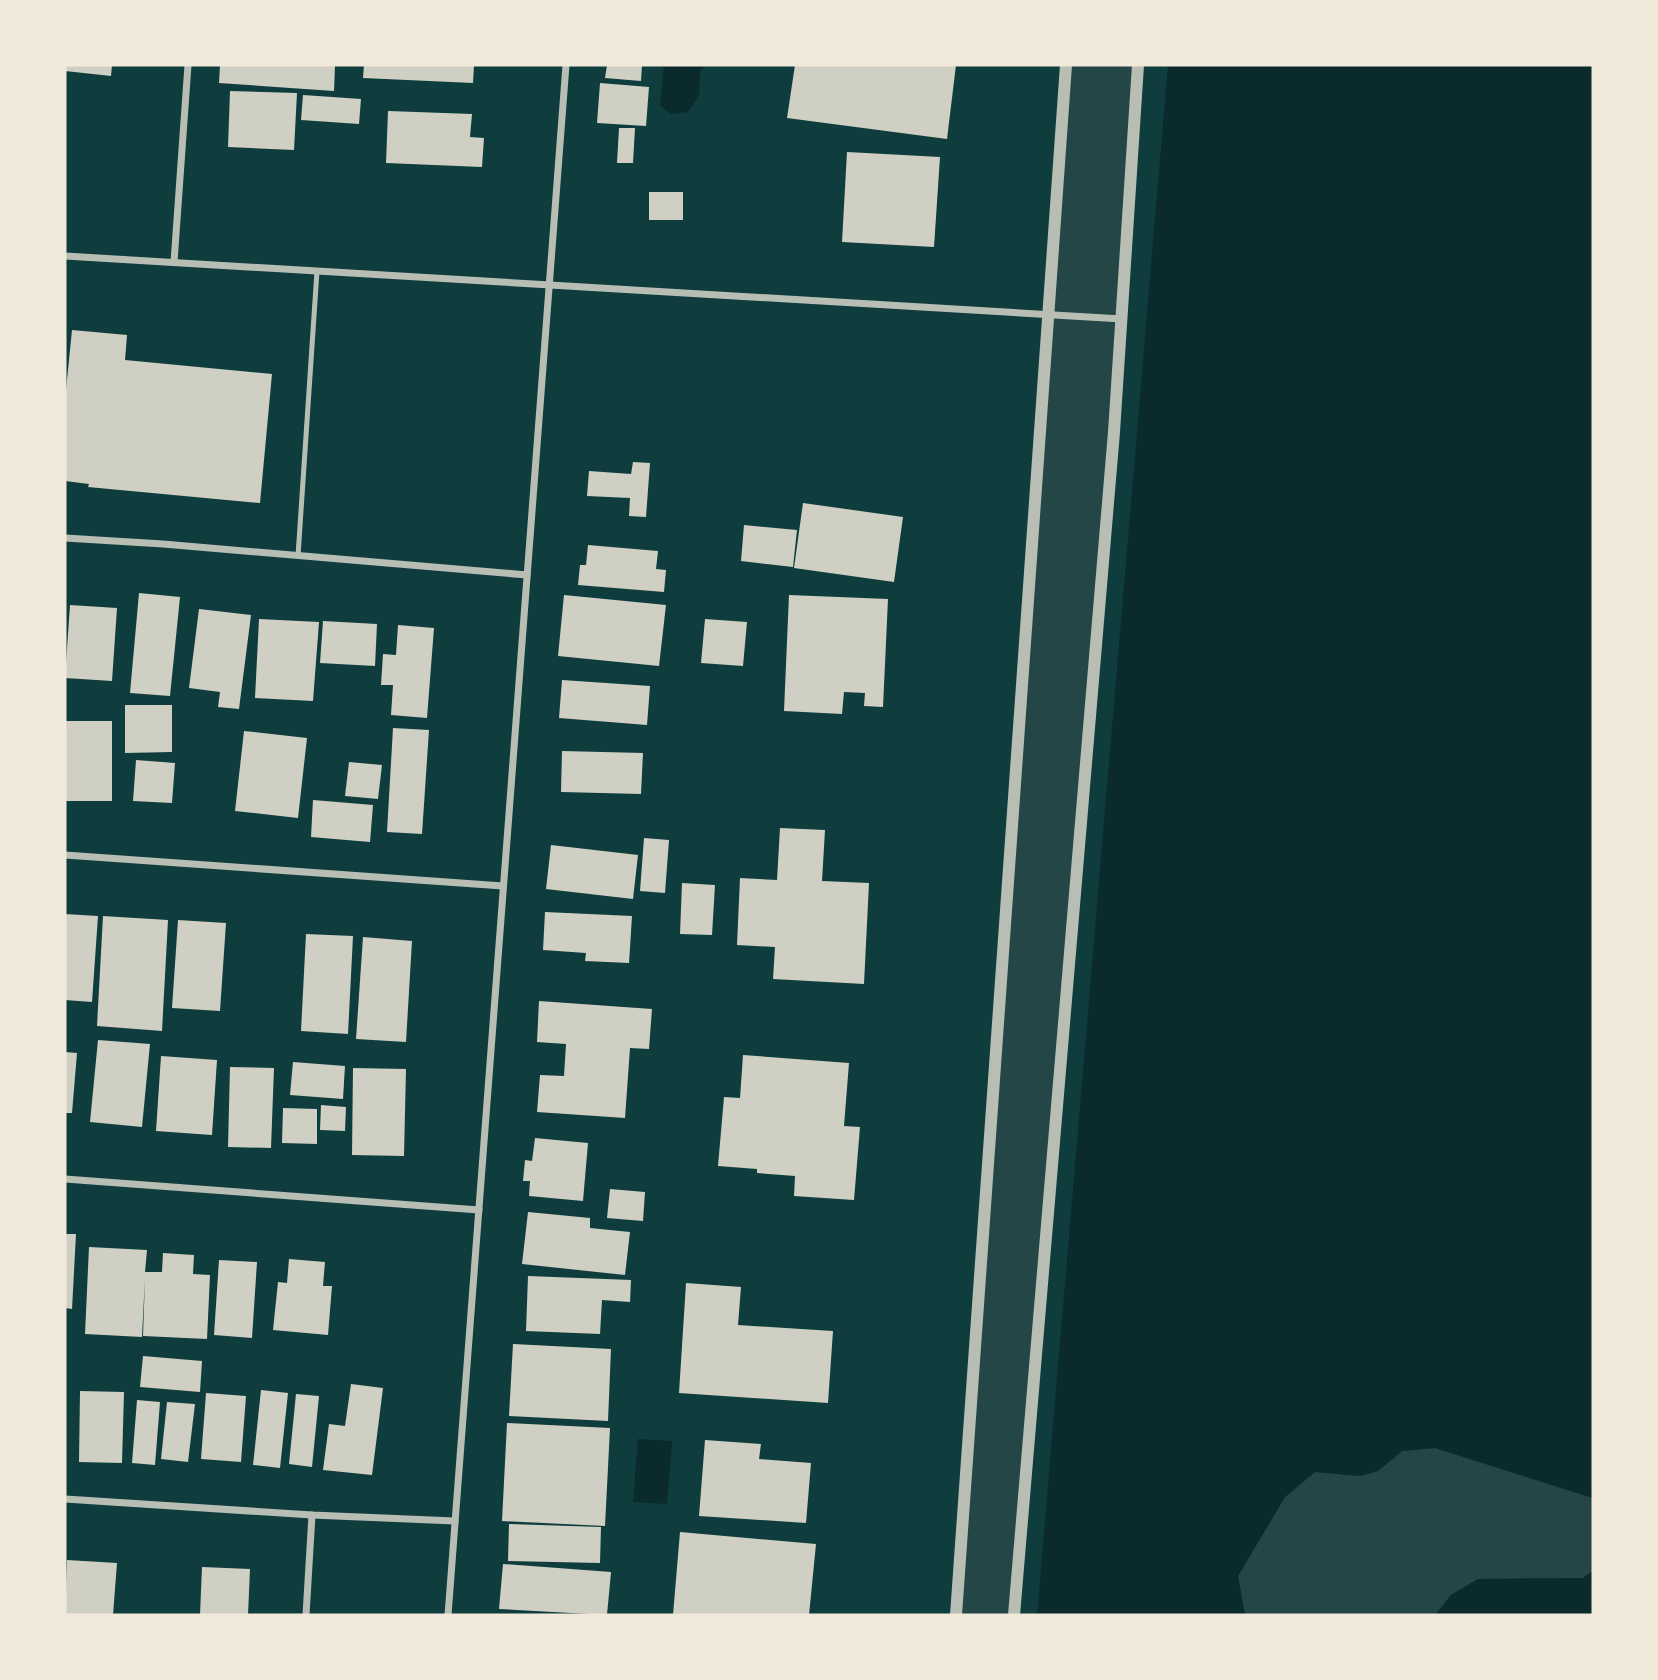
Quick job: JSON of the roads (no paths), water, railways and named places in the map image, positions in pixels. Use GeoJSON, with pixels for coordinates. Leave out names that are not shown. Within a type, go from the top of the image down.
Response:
{"type":"FeatureCollection","features":[{"type":"Feature","properties":{"kind":"street"},"geometry":{"type":"LineString","coordinates":[[174,262],[188,65]]}},
{"type":"Feature","properties":{"kind":"street"},"geometry":{"type":"LineString","coordinates":[[448,1615],[566,65]]}},
{"type":"Feature","properties":{"kind":"street"},"geometry":{"type":"LineString","coordinates":[[956,1615],[1066,65]]}},
{"type":"Feature","properties":{"kind":"street"},"geometry":{"type":"LineString","coordinates":[[1014,1615],[1122,319],[1138,65]]}},
{"type":"Feature","properties":{"kind":"street"},"geometry":{"type":"LineString","coordinates":[[65,256],[1122,319]]}},
{"type":"Feature","properties":{"kind":"street"},"geometry":{"type":"LineString","coordinates":[[65,538],[527,575]]}},
{"type":"Feature","properties":{"kind":"street"},"geometry":{"type":"LineString","coordinates":[[65,855],[503,886]]}},
{"type":"Feature","properties":{"kind":"street"},"geometry":{"type":"LineString","coordinates":[[65,1179],[479,1210]]}},
{"type":"Feature","properties":{"kind":"street"},"geometry":{"type":"LineString","coordinates":[[65,1499],[455,1521]]}},
{"type":"Feature","properties":{"kind":"street"},"geometry":{"type":"LineString","coordinates":[[306,1615],[312,1515]]}},
{"type":"Feature","properties":{"kind":"lane"},"geometry":{"type":"LineString","coordinates":[[298,555],[317,271]]}}]}
